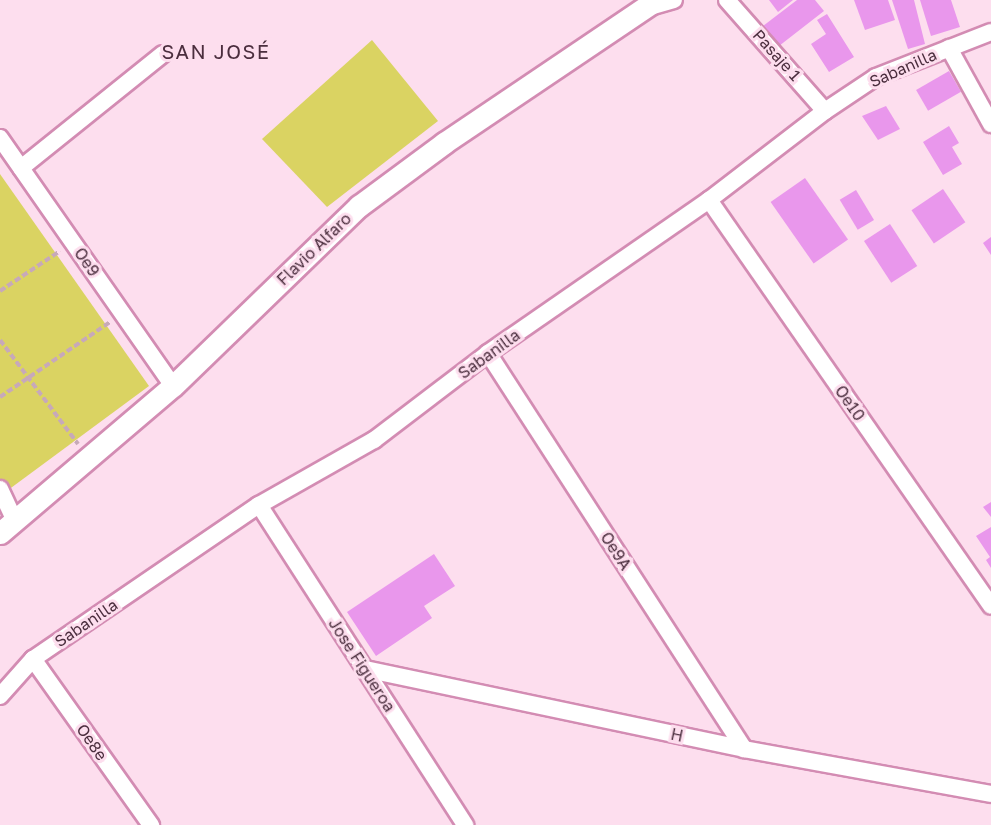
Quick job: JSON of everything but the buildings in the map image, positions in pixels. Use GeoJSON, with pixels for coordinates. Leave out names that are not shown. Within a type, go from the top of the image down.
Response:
{"type":"FeatureCollection","features":[{"type":"Feature","properties":{"kind":"street"},"geometry":{"type":"LineString","coordinates":[[650,4],[674,0]]}},
{"type":"Feature","properties":{"kind":"street","name":"Pasaje 1"},"geometry":{"type":"LineString","coordinates":[[727,0],[825,111]]}},
{"type":"Feature","properties":{"kind":"street","name":"Flavio Alfaro"},"geometry":{"type":"LineString","coordinates":[[8,527],[173,386],[359,206],[444,143],[650,4]]}},
{"type":"Feature","properties":{"kind":"street","name":"Sabanilla"},"geometry":{"type":"LineString","coordinates":[[0,696],[33,659],[259,505],[374,440],[488,353],[709,200],[825,111],[876,77],[991,32]]}},
{"type":"Feature","properties":{"kind":"street"},"geometry":{"type":"LineString","coordinates":[[949,48],[991,124]]}},
{"type":"Feature","properties":{"kind":"street"},"geometry":{"type":"LineString","coordinates":[[21,168],[163,54]]}},
{"type":"Feature","properties":{"kind":"street","name":"Oe9"},"geometry":{"type":"LineString","coordinates":[[0,138],[173,386]]}},
{"type":"Feature","properties":{"kind":"street","name":"Oe10"},"geometry":{"type":"LineString","coordinates":[[709,200],[991,605]]}},
{"type":"Feature","properties":{"kind":"street","name":"Oe9A"},"geometry":{"type":"LineString","coordinates":[[488,353],[744,749]]}},
{"type":"Feature","properties":{"kind":"street"},"geometry":{"type":"LineString","coordinates":[[0,489],[8,527]]}},
{"type":"Feature","properties":{"kind":"street","name":"Jose Figueroa"},"geometry":{"type":"LineString","coordinates":[[259,505],[465,825]]}},
{"type":"Feature","properties":{"kind":"street","name":"Oe8e"},"geometry":{"type":"LineString","coordinates":[[33,659],[151,825]]}},
{"type":"Feature","properties":{"kind":"street","name":"H"},"geometry":{"type":"LineString","coordinates":[[365,669],[744,749],[991,794]]}},
{"type":"Feature","properties":{"kind":"path"},"geometry":{"type":"LineString","coordinates":[[0,291],[73,243]]}},
{"type":"Feature","properties":{"kind":"path"},"geometry":{"type":"LineString","coordinates":[[0,397],[123,313]]}},
{"type":"Feature","properties":{"kind":"path"},"geometry":{"type":"LineString","coordinates":[[0,340],[89,459]]}},
{"type":"Feature","properties":{"kind":"shaded area"},"geometry":{"type":"Polygon","coordinates":[[[372,40],[438,121],[327,207],[262,139],[372,40]]]}},
{"type":"Feature","properties":{"kind":"shaded area"},"geometry":{"type":"Polygon","coordinates":[[[0,174],[149,386],[0,496],[0,174]]]}},
{"type":"Feature","properties":{"kind":"district","name":"SAN JOSÉ"},"geometry":{"type":"Point","coordinates":[216,51]}}]}
